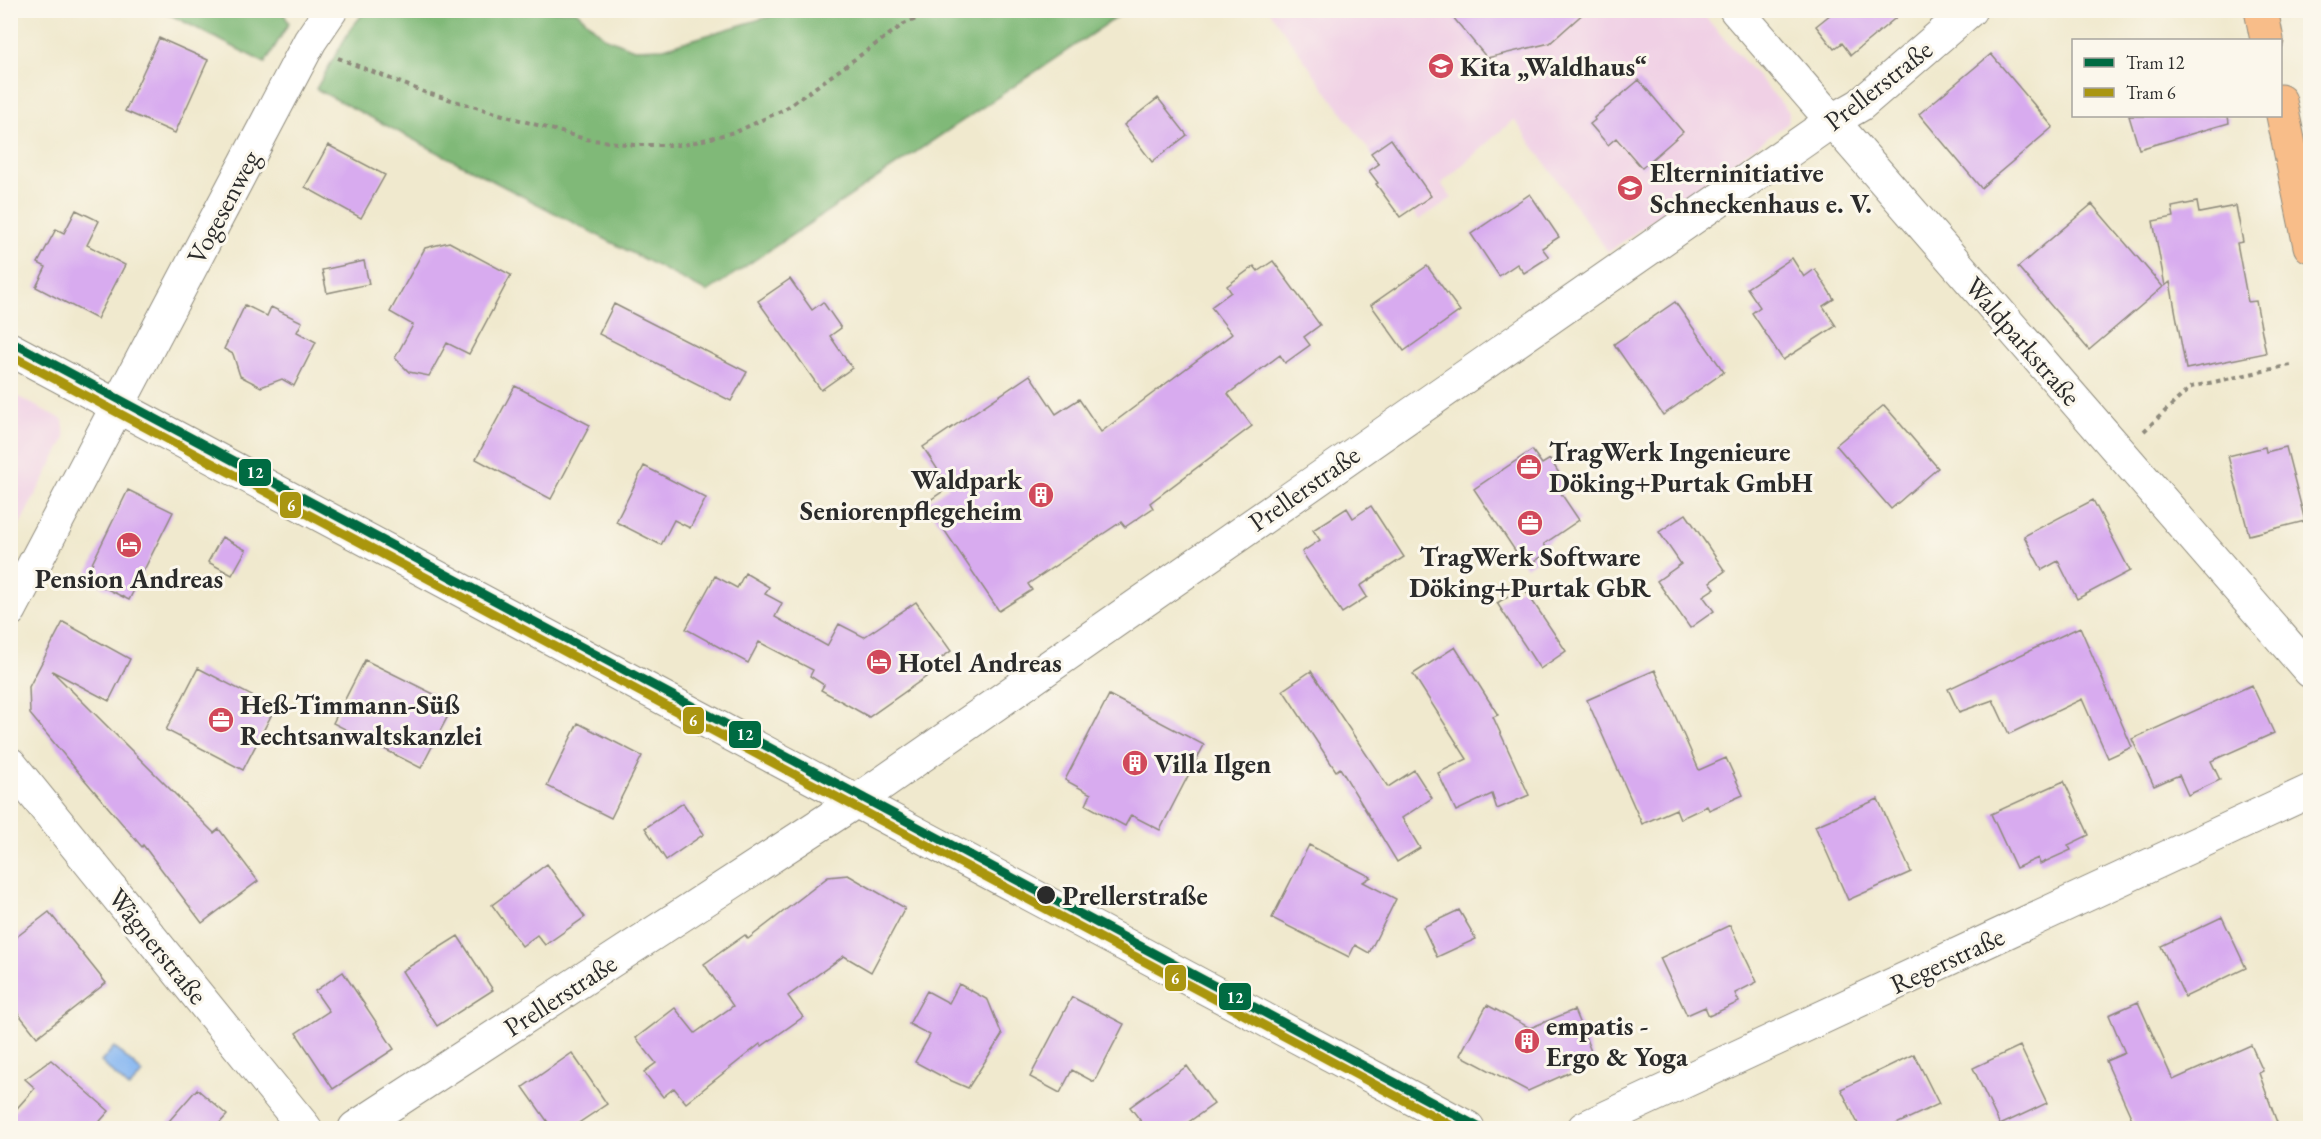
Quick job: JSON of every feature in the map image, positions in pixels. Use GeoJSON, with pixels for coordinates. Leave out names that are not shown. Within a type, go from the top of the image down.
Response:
{"type":"FeatureCollection","features":[{"type":"Feature","properties":{"kind":"main road"},"geometry":{"type":"LineString","coordinates":[[2261,10],[2267,39]]}},
{"type":"Feature","properties":{"kind":"main road"},"geometry":{"type":"LineString","coordinates":[[2282,111],[2310,246]]}},
{"type":"Feature","properties":{"kind":"street","name":"Vogesenweg"},"geometry":{"type":"LineString","coordinates":[[10,610],[310,42],[331,10]]}},
{"type":"Feature","properties":{"kind":"street","name":"Waldparkstraße"},"geometry":{"type":"LineString","coordinates":[[1736,10],[2310,671]]}},
{"type":"Feature","properties":{"kind":"street","name":"Prellerstraße"},"geometry":{"type":"LineString","coordinates":[[355,1128],[855,802],[1832,121],[1860,105],[1970,10]]}},
{"type":"Feature","properties":{"kind":"street"},"geometry":{"type":"LineString","coordinates":[[10,349],[1468,1128]]}},
{"type":"Feature","properties":{"kind":"street","name":"Wägnerstraße"},"geometry":{"type":"LineString","coordinates":[[10,764],[305,1128]]}},
{"type":"Feature","properties":{"kind":"street","name":"Regerstraße"},"geometry":{"type":"LineString","coordinates":[[1584,1128],[2310,791]]}},
{"type":"Feature","properties":{"kind":"path"},"geometry":{"type":"LineString","coordinates":[[310,42],[341,60],[424,93],[585,139],[634,145],[684,145],[738,131],[785,109],[904,24],[938,10]]}},
{"type":"Feature","properties":{"kind":"path"},"geometry":{"type":"LineString","coordinates":[[978,10],[1060,15],[1088,10]]}},
{"type":"Feature","properties":{"kind":"path"},"geometry":{"type":"LineString","coordinates":[[2121,453],[2191,387],[2295,364]]}},
{"type":"Feature","properties":{"kind":"shaded area"},"geometry":{"type":"Polygon","coordinates":[[[1413,10],[1416,13],[1419,10],[1700,11],[1789,112],[1788,123],[1608,252],[1514,119],[1441,184],[1452,198],[1419,220],[1269,11],[1413,10]]]}},
{"type":"Feature","properties":{"kind":"shaded area"},"geometry":{"type":"Polygon","coordinates":[[[11,393],[63,420],[65,439],[11,541],[11,393]]]}},
{"type":"Feature","properties":{"kind":"green space"},"geometry":{"type":"Polygon","coordinates":[[[163,11],[282,11],[289,23],[265,63],[163,11]]]}},
{"type":"Feature","properties":{"kind":"green space"},"geometry":{"type":"Polygon","coordinates":[[[365,11],[576,11],[604,37],[634,49],[664,48],[788,11],[1126,11],[707,292],[316,89],[350,30],[365,11]]]}},
{"type":"Feature","properties":{"kind":"water"},"geometry":{"type":"Polygon","coordinates":[[[114,1047],[143,1073],[129,1088],[101,1062],[114,1047]]]}},
{"type":"Feature","properties":{"kind":"building"},"geometry":{"type":"Polygon","coordinates":[[[1447,10],[1587,10],[1550,43],[1487,58],[1447,10]]]}},
{"type":"Feature","properties":{"kind":"building"},"geometry":{"type":"Polygon","coordinates":[[[1836,10],[1905,10],[1851,55],[1842,43],[1834,49],[1816,26],[1836,10]]]}},
{"type":"Feature","properties":{"kind":"building"},"geometry":{"type":"Polygon","coordinates":[[[159,38],[208,60],[175,133],[125,111],[159,38]]]}},
{"type":"Feature","properties":{"kind":"building"},"geometry":{"type":"Polygon","coordinates":[[[1991,54],[2053,127],[1981,188],[1919,114],[1991,54]]]}},
{"type":"Feature","properties":{"kind":"building"},"geometry":{"type":"Polygon","coordinates":[[[1639,80],[1683,132],[1642,168],[1616,138],[1608,145],[1590,124],[1639,80]]]}},
{"type":"Feature","properties":{"kind":"building"},"geometry":{"type":"Polygon","coordinates":[[[1158,98],[1187,135],[1152,162],[1124,125],[1158,98]]]}},
{"type":"Feature","properties":{"kind":"building"},"geometry":{"type":"Polygon","coordinates":[[[2129,117],[2228,117],[2229,123],[2139,149],[2129,117]]]}},
{"type":"Feature","properties":{"kind":"building"},"geometry":{"type":"Polygon","coordinates":[[[1391,139],[1431,196],[1400,217],[1369,171],[1379,164],[1371,153],[1391,139]]]}},
{"type":"Feature","properties":{"kind":"building"},"geometry":{"type":"Polygon","coordinates":[[[328,145],[385,175],[361,218],[305,187],[328,145]]]}},
{"type":"Feature","properties":{"kind":"building"},"geometry":{"type":"Polygon","coordinates":[[[1530,194],[1559,237],[1542,248],[1549,257],[1524,273],[1517,264],[1499,276],[1471,234],[1530,194]]]}},
{"type":"Feature","properties":{"kind":"building"},"geometry":{"type":"Polygon","coordinates":[[[2197,202],[2199,213],[2236,206],[2243,242],[2237,243],[2248,302],[2256,301],[2266,353],[2186,369],[2170,282],[2165,286],[2153,221],[2174,217],[2172,207],[2197,202]]]}},
{"type":"Feature","properties":{"kind":"building"},"geometry":{"type":"Polygon","coordinates":[[[2092,204],[2163,287],[2089,350],[2018,267],[2092,204]]]}},
{"type":"Feature","properties":{"kind":"building"},"geometry":{"type":"Polygon","coordinates":[[[76,210],[99,221],[87,245],[125,265],[97,319],[36,287],[46,267],[38,263],[56,229],[64,233],[76,210]]]}},
{"type":"Feature","properties":{"kind":"building"},"geometry":{"type":"Polygon","coordinates":[[[449,242],[511,275],[469,354],[447,343],[429,376],[409,372],[395,358],[413,325],[390,312],[425,248],[449,242]]]}},
{"type":"Feature","properties":{"kind":"building"},"geometry":{"type":"Polygon","coordinates":[[[1792,258],[1804,277],[1815,269],[1834,299],[1823,306],[1836,326],[1783,360],[1752,313],[1760,307],[1747,288],[1792,258]]]}},
{"type":"Feature","properties":{"kind":"building"},"geometry":{"type":"Polygon","coordinates":[[[364,261],[369,284],[327,293],[322,270],[364,261]]]}},
{"type":"Feature","properties":{"kind":"building","name":"Waldpark Seniorenpflegeheim"},"geometry":{"type":"Polygon","coordinates":[[[1273,261],[1320,325],[1304,337],[1310,345],[1285,363],[1280,355],[1228,394],[1252,426],[1150,503],[1153,508],[1125,527],[1121,522],[1028,584],[1032,590],[999,611],[926,503],[949,487],[923,447],[1030,375],[1056,414],[1079,399],[1101,432],[1232,334],[1211,307],[1231,292],[1227,286],[1254,266],[1258,271],[1273,261]]]}},
{"type":"Feature","properties":{"kind":"building"},"geometry":{"type":"Polygon","coordinates":[[[1427,266],[1460,311],[1404,351],[1371,305],[1427,266]]]}},
{"type":"Feature","properties":{"kind":"building"},"geometry":{"type":"Polygon","coordinates":[[[790,279],[812,310],[823,302],[841,328],[830,336],[852,368],[821,390],[758,301],[790,279]]]}},
{"type":"Feature","properties":{"kind":"building"},"geometry":{"type":"Polygon","coordinates":[[[1675,302],[1724,372],[1663,415],[1614,344],[1675,302]]]}},
{"type":"Feature","properties":{"kind":"building"},"geometry":{"type":"Polygon","coordinates":[[[614,304],[747,372],[731,401],[599,334],[614,304]]]}},
{"type":"Feature","properties":{"kind":"building"},"geometry":{"type":"Polygon","coordinates":[[[245,305],[267,316],[271,307],[302,322],[297,332],[316,342],[294,386],[282,379],[261,387],[240,376],[233,354],[224,349],[245,305]]]}},
{"type":"Feature","properties":{"kind":"building"},"geometry":{"type":"Polygon","coordinates":[[[515,386],[590,425],[551,499],[476,459],[515,386]]]}},
{"type":"Feature","properties":{"kind":"building"},"geometry":{"type":"Polygon","coordinates":[[[1884,405],[1938,468],[1891,509],[1836,445],[1884,405]]]}},
{"type":"Feature","properties":{"kind":"building"},"geometry":{"type":"Polygon","coordinates":[[[2265,447],[2266,452],[2286,447],[2305,521],[2249,535],[2228,456],[2265,447]]]}},
{"type":"Feature","properties":{"kind":"building"},"geometry":{"type":"Polygon","coordinates":[[[1532,450],[1542,464],[1550,459],[1566,484],[1558,489],[1579,520],[1544,544],[1549,552],[1526,567],[1474,489],[1532,450]]]}},
{"type":"Feature","properties":{"kind":"building"},"geometry":{"type":"Polygon","coordinates":[[[644,466],[706,498],[690,528],[674,520],[661,545],[616,522],[644,466]]]}},
{"type":"Feature","properties":{"kind":"building"},"geometry":{"type":"Polygon","coordinates":[[[128,490],[173,512],[129,600],[85,578],[128,490]]]}},
{"type":"Feature","properties":{"kind":"building"},"geometry":{"type":"Polygon","coordinates":[[[2093,500],[2130,571],[2077,599],[2058,561],[2042,570],[2024,536],[2093,500]]]}},
{"type":"Feature","properties":{"kind":"building"},"geometry":{"type":"Polygon","coordinates":[[[1371,506],[1404,557],[1360,586],[1367,597],[1342,613],[1302,552],[1320,540],[1313,530],[1347,508],[1353,518],[1371,506]]]}},
{"type":"Feature","properties":{"kind":"building"},"geometry":{"type":"Polygon","coordinates":[[[1686,514],[1725,571],[1710,582],[1715,588],[1703,596],[1714,611],[1690,628],[1657,581],[1681,564],[1659,532],[1686,514]]]}},
{"type":"Feature","properties":{"kind":"building"},"geometry":{"type":"Polygon","coordinates":[[[222,537],[246,550],[232,575],[208,562],[222,537]]]}},
{"type":"Feature","properties":{"kind":"building"},"geometry":{"type":"Polygon","coordinates":[[[745,573],[769,587],[765,594],[782,603],[775,617],[827,646],[839,624],[864,637],[916,602],[951,651],[940,659],[943,665],[869,717],[821,690],[824,685],[810,676],[813,670],[759,642],[748,663],[686,629],[715,576],[737,588],[745,573]]]}},
{"type":"Feature","properties":{"kind":"building"},"geometry":{"type":"Polygon","coordinates":[[[1523,587],[1566,651],[1540,669],[1497,603],[1523,587]]]}},
{"type":"Feature","properties":{"kind":"building"},"geometry":{"type":"Polygon","coordinates":[[[63,622],[130,659],[109,701],[52,671],[214,833],[219,829],[258,881],[202,923],[143,845],[142,847],[30,714],[29,687],[63,622]]]}},
{"type":"Feature","properties":{"kind":"building"},"geometry":{"type":"Polygon","coordinates":[[[2080,627],[2132,747],[2108,758],[2082,699],[2009,734],[1993,700],[1959,712],[1948,689],[2080,627]]]}},
{"type":"Feature","properties":{"kind":"building"},"geometry":{"type":"Polygon","coordinates":[[[1455,647],[1498,715],[1493,717],[1529,795],[1497,809],[1492,794],[1456,811],[1438,773],[1467,759],[1413,674],[1455,647]]]}},
{"type":"Feature","properties":{"kind":"building"},"geometry":{"type":"Polygon","coordinates":[[[365,660],[454,704],[421,768],[333,723],[365,660]]]}},
{"type":"Feature","properties":{"kind":"building"},"geometry":{"type":"Polygon","coordinates":[[[198,668],[275,708],[243,770],[166,730],[198,668]]]}},
{"type":"Feature","properties":{"kind":"building"},"geometry":{"type":"Polygon","coordinates":[[[1655,670],[1699,770],[1726,758],[1743,795],[1709,810],[1707,806],[1680,819],[1676,809],[1642,824],[1587,700],[1655,670]]]}},
{"type":"Feature","properties":{"kind":"building"},"geometry":{"type":"Polygon","coordinates":[[[1311,671],[1388,787],[1414,770],[1432,798],[1402,818],[1420,848],[1397,862],[1340,768],[1336,771],[1283,690],[1311,671]]]}},
{"type":"Feature","properties":{"kind":"building"},"geometry":{"type":"Polygon","coordinates":[[[2252,685],[2274,733],[2211,761],[2220,780],[2188,795],[2179,775],[2154,786],[2132,739],[2252,685]]]}},
{"type":"Feature","properties":{"kind":"building","name":"Villa Ilgen"},"geometry":{"type":"Polygon","coordinates":[[[1109,695],[1204,745],[1160,830],[1131,815],[1125,826],[1086,805],[1091,794],[1065,780],[1109,695]]]}},
{"type":"Feature","properties":{"kind":"building"},"geometry":{"type":"Polygon","coordinates":[[[578,723],[642,756],[611,818],[547,786],[578,723]]]}},
{"type":"Feature","properties":{"kind":"building"},"geometry":{"type":"Polygon","coordinates":[[[2064,781],[2089,835],[2068,845],[2071,850],[2040,864],[2038,858],[2016,868],[1991,814],[2064,781]]]}},
{"type":"Feature","properties":{"kind":"building"},"geometry":{"type":"Polygon","coordinates":[[[1878,799],[1911,872],[1848,900],[1815,826],[1878,799]]]}},
{"type":"Feature","properties":{"kind":"building"},"geometry":{"type":"Polygon","coordinates":[[[683,803],[704,834],[666,860],[645,828],[683,803]]]}},
{"type":"Feature","properties":{"kind":"building"},"geometry":{"type":"Polygon","coordinates":[[[1309,845],[1371,877],[1363,882],[1396,899],[1369,953],[1355,945],[1349,957],[1272,918],[1309,845]]]}},
{"type":"Feature","properties":{"kind":"building"},"geometry":{"type":"Polygon","coordinates":[[[547,864],[585,917],[545,945],[537,935],[522,946],[492,905],[547,864]]]}},
{"type":"Feature","properties":{"kind":"building"},"geometry":{"type":"Polygon","coordinates":[[[848,875],[905,908],[871,972],[844,956],[788,996],[803,1017],[762,1046],[760,1044],[686,1103],[674,1088],[663,1097],[644,1072],[656,1063],[636,1038],[675,1008],[695,1033],[733,1006],[704,964],[745,935],[748,939],[828,877],[848,875]]]}},
{"type":"Feature","properties":{"kind":"building"},"geometry":{"type":"Polygon","coordinates":[[[1459,910],[1476,939],[1437,957],[1423,927],[1459,910]]]}},
{"type":"Feature","properties":{"kind":"building"},"geometry":{"type":"Polygon","coordinates":[[[49,912],[106,983],[37,1037],[10,1003],[10,942],[49,912]]]}},
{"type":"Feature","properties":{"kind":"building"},"geometry":{"type":"Polygon","coordinates":[[[2222,917],[2246,968],[2185,997],[2161,946],[2222,917]]]}},
{"type":"Feature","properties":{"kind":"building"},"geometry":{"type":"Polygon","coordinates":[[[1730,925],[1757,982],[1735,993],[1739,1002],[1709,1016],[1705,1007],[1687,1015],[1660,958],[1730,925]]]}},
{"type":"Feature","properties":{"kind":"building"},"geometry":{"type":"Polygon","coordinates":[[[458,936],[493,990],[437,1026],[402,971],[458,936]]]}},
{"type":"Feature","properties":{"kind":"building"},"geometry":{"type":"Polygon","coordinates":[[[343,972],[394,1049],[333,1089],[296,1033],[329,1011],[315,991],[343,972]]]}},
{"type":"Feature","properties":{"kind":"building"},"geometry":{"type":"Polygon","coordinates":[[[959,984],[988,1000],[1002,1035],[968,1088],[915,1062],[930,1035],[909,1024],[927,991],[949,1003],[959,984]]]}},
{"type":"Feature","properties":{"kind":"building"},"geometry":{"type":"Polygon","coordinates":[[[1072,997],[1124,1024],[1094,1082],[1072,1070],[1060,1093],[1030,1077],[1072,997]]]}},
{"type":"Feature","properties":{"kind":"building"},"geometry":{"type":"Polygon","coordinates":[[[2138,1002],[2173,1080],[2251,1045],[2263,1071],[2259,1073],[2279,1128],[2136,1128],[2106,1061],[2125,1053],[2109,1015],[2138,1002]]]}},
{"type":"Feature","properties":{"kind":"building","name":"empatis - Ergo & Yoga"},"geometry":{"type":"Polygon","coordinates":[[[1487,1005],[1530,1028],[1574,1010],[1595,1061],[1528,1091],[1460,1055],[1487,1005]]]}},
{"type":"Feature","properties":{"kind":"building"},"geometry":{"type":"Polygon","coordinates":[[[2020,1046],[2047,1103],[2000,1125],[1973,1068],[2020,1046]]]}},
{"type":"Feature","properties":{"kind":"building"},"geometry":{"type":"Polygon","coordinates":[[[572,1053],[607,1104],[571,1128],[552,1128],[523,1087],[572,1053]]]}},
{"type":"Feature","properties":{"kind":"building"},"geometry":{"type":"Polygon","coordinates":[[[1914,1054],[1939,1104],[1888,1128],[1860,1128],[1841,1089],[1914,1054]]]}},
{"type":"Feature","properties":{"kind":"building"},"geometry":{"type":"Polygon","coordinates":[[[51,1060],[109,1111],[94,1128],[10,1128],[10,1116],[35,1088],[25,1079],[51,1060]]]}},
{"type":"Feature","properties":{"kind":"building"},"geometry":{"type":"Polygon","coordinates":[[[1187,1066],[1214,1104],[1180,1128],[1146,1128],[1130,1107],[1187,1066]]]}},
{"type":"Feature","properties":{"kind":"building"},"geometry":{"type":"Polygon","coordinates":[[[197,1089],[227,1115],[215,1128],[163,1128],[197,1089]]]}},
{"type":"Feature","properties":{"kind":"tram line","name":"12"},"geometry":{"type":"LineString","coordinates":[[10,341],[1480,1128]]}},
{"type":"Feature","properties":{"kind":"tram line","name":"6"},"geometry":{"type":"LineString","coordinates":[[10,355],[1456,1128]]}},
{"type":"Feature","properties":{"kind":"place","name":"Kita „Waldhaus“"},"geometry":{"type":"Point","coordinates":[1441,66]}},
{"type":"Feature","properties":{"kind":"place","name":"Elterninitiative Schneckenhaus e. V."},"geometry":{"type":"Point","coordinates":[1630,188]}},
{"type":"Feature","properties":{"kind":"place","name":"TragWerk Ingenieure Döking+Purtak GmbH"},"geometry":{"type":"Point","coordinates":[1529,467]}},
{"type":"Feature","properties":{"kind":"place","name":"Waldpark Seniorenpflegeheim"},"geometry":{"type":"Point","coordinates":[1041,495]}},
{"type":"Feature","properties":{"kind":"place","name":"TragWerk Software Döking+Purtak GbR"},"geometry":{"type":"Point","coordinates":[1530,523]}},
{"type":"Feature","properties":{"kind":"place","name":"Pension Andreas"},"geometry":{"type":"Point","coordinates":[129,545]}},
{"type":"Feature","properties":{"kind":"place","name":"Hotel Andreas"},"geometry":{"type":"Point","coordinates":[879,662]}},
{"type":"Feature","properties":{"kind":"place","name":"Heß-Timmann-Süß Rechtsanwaltskanzlei"},"geometry":{"type":"Point","coordinates":[221,720]}},
{"type":"Feature","properties":{"kind":"place","name":"Villa Ilgen"},"geometry":{"type":"Point","coordinates":[1135,763]}},
{"type":"Feature","properties":{"kind":"place","name":"Prellerstraße"},"geometry":{"type":"Point","coordinates":[1046,895]}},
{"type":"Feature","properties":{"kind":"place","name":"empatis - Ergo & Yoga"},"geometry":{"type":"Point","coordinates":[1527,1041]}}]}
